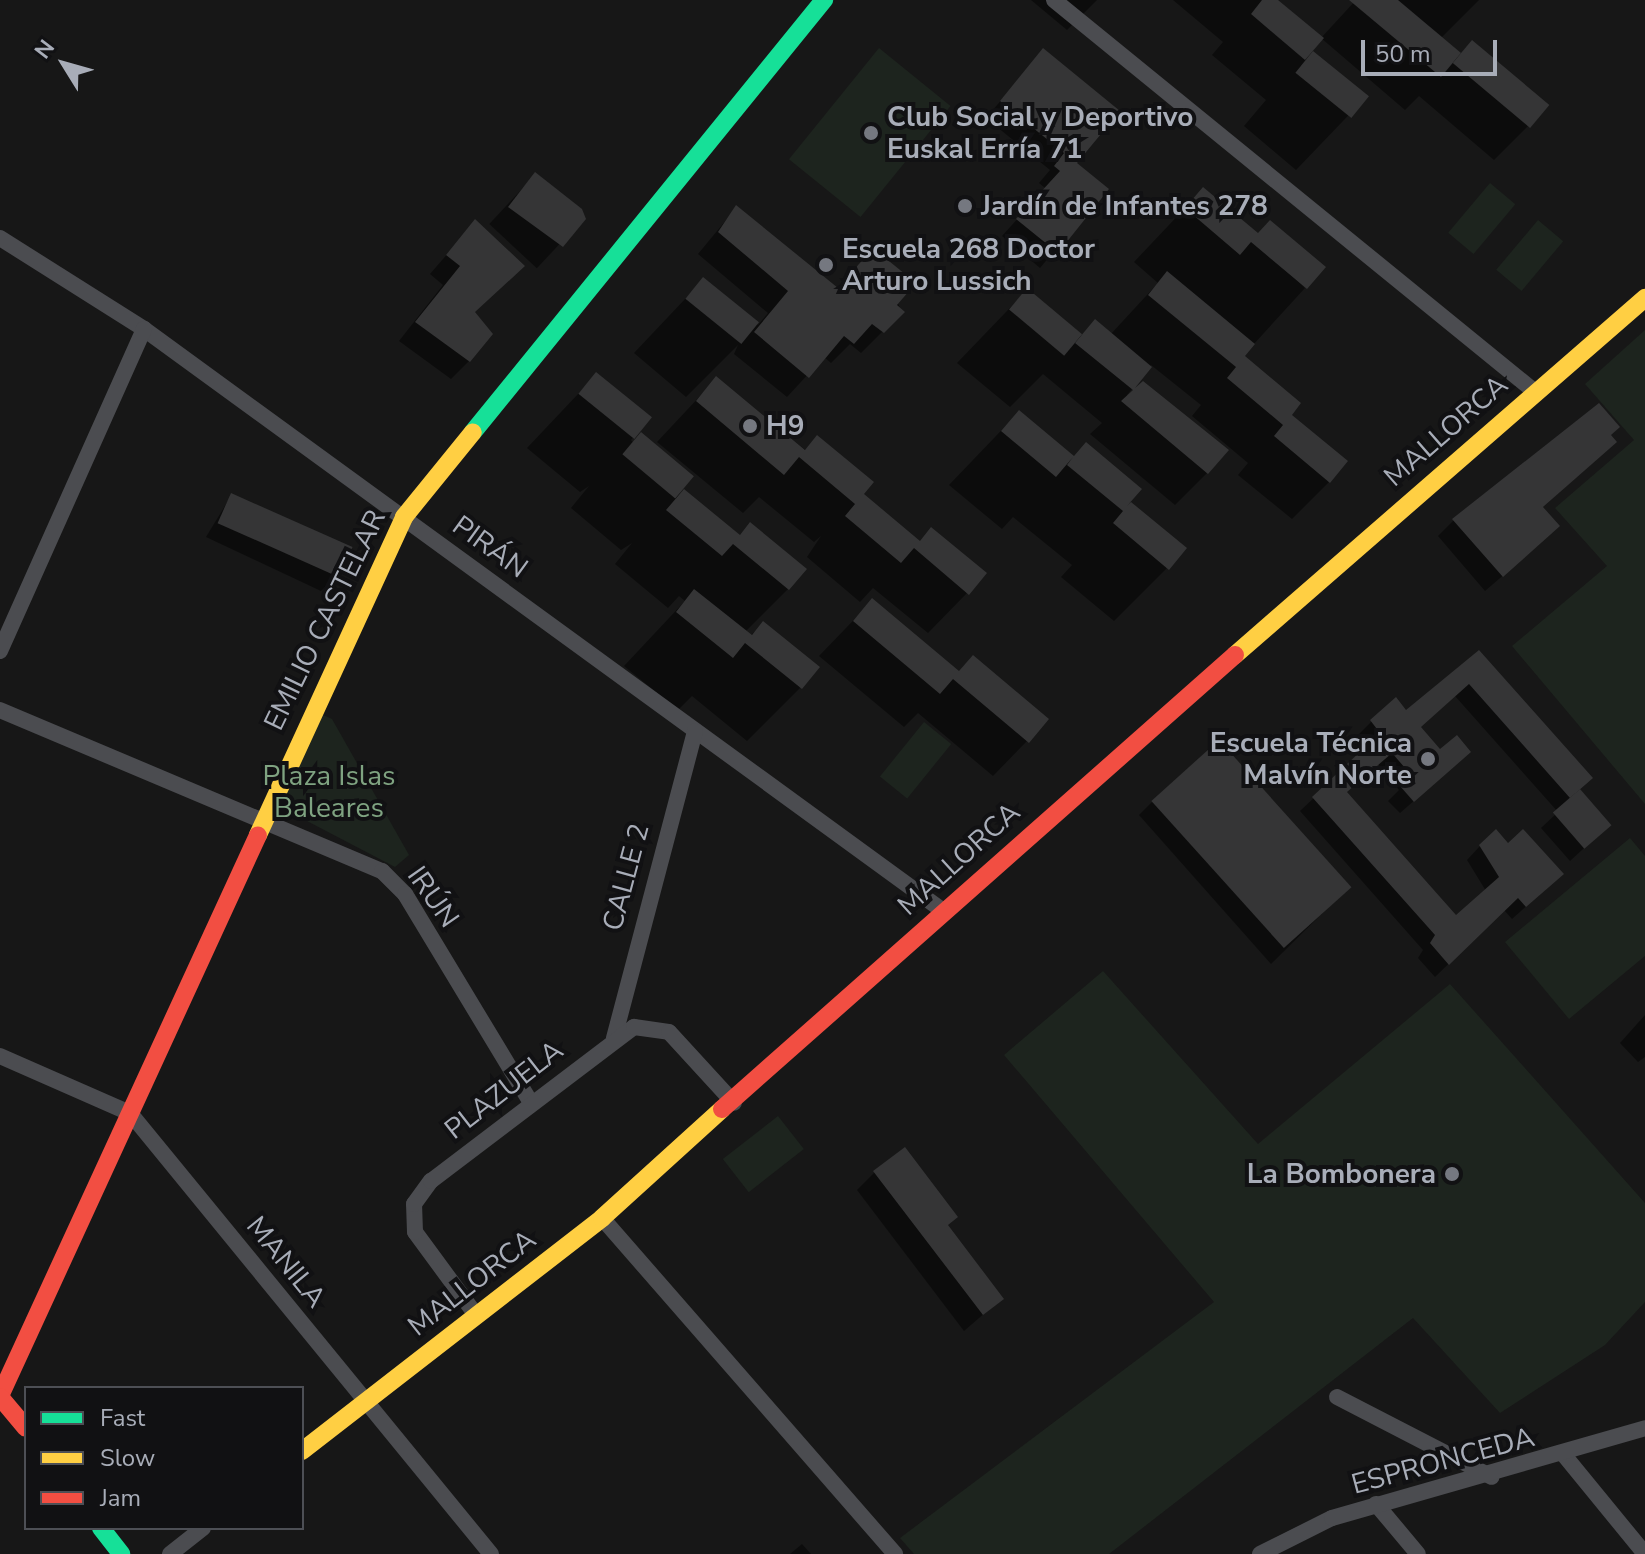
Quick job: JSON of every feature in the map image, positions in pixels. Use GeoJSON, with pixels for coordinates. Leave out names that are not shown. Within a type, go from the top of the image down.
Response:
{"type":"FeatureCollection","features":[{"type":"Feature","properties":{"kind":"street","name":"EMILIO CASTELAR"},"geometry":{"type":"LineString","coordinates":[[0,1396],[261,818],[404,517],[824,0]]}},
{"type":"Feature","properties":{"kind":"street"},"geometry":{"type":"LineString","coordinates":[[1054,0],[1534,391]]}},
{"type":"Feature","properties":{"kind":"street","name":"PIRÁN"},"geometry":{"type":"LineString","coordinates":[[0,238],[144,329],[942,910]]}},
{"type":"Feature","properties":{"kind":"street","name":"MALLORCA"},"geometry":{"type":"LineString","coordinates":[[304,1449],[602,1218],[734,1103],[942,910],[1534,391],[1645,298]]}},
{"type":"Feature","properties":{"kind":"street"},"geometry":{"type":"LineString","coordinates":[[0,651],[144,329]]}},
{"type":"Feature","properties":{"kind":"street","name":"IRÚN"},"geometry":{"type":"LineString","coordinates":[[0,710],[261,818],[392,879],[531,1103]]}},
{"type":"Feature","properties":{"kind":"street","name":"CALLE 2"},"geometry":{"type":"LineString","coordinates":[[614,1038],[695,732]]}},
{"type":"Feature","properties":{"kind":"street","name":"PLAZUELA"},"geometry":{"type":"LineString","coordinates":[[476,1315],[422,1246],[414,1204],[431,1181],[614,1038],[647,1025],[669,1032],[734,1103]]}},
{"type":"Feature","properties":{"kind":"street","name":"MANILA"},"geometry":{"type":"LineString","coordinates":[[0,1056],[130,1113],[491,1554]]}},
{"type":"Feature","properties":{"kind":"street"},"geometry":{"type":"LineString","coordinates":[[602,1218],[895,1554]]}},
{"type":"Feature","properties":{"kind":"street"},"geometry":{"type":"LineString","coordinates":[[0,1396],[24,1426]]}},
{"type":"Feature","properties":{"kind":"street"},"geometry":{"type":"LineString","coordinates":[[1337,1397],[1492,1477]]}},
{"type":"Feature","properties":{"kind":"street","name":"ESPRONCEDA"},"geometry":{"type":"LineString","coordinates":[[1260,1554],[1300,1529],[1376,1504],[1492,1477],[1645,1428]]}},
{"type":"Feature","properties":{"kind":"street"},"geometry":{"type":"LineString","coordinates":[[1564,1455],[1642,1553]]}},
{"type":"Feature","properties":{"kind":"street"},"geometry":{"type":"LineString","coordinates":[[1376,1504],[1418,1554]]}},
{"type":"Feature","properties":{"kind":"street"},"geometry":{"type":"LineString","coordinates":[[103,1530],[121,1554]]}},
{"type":"Feature","properties":{"kind":"street"},"geometry":{"type":"LineString","coordinates":[[170,1554],[200,1530]]}},
{"type":"Feature","properties":{"kind":"green space","name":"Club Social y Deportivo Euskal Erría 71"},"geometry":{"type":"Polygon","coordinates":[[[879,48],[950,106],[861,217],[789,159],[879,48]]]}},
{"type":"Feature","properties":{"kind":"green space"},"geometry":{"type":"Polygon","coordinates":[[[1490,183],[1515,204],[1473,254],[1448,233],[1490,183]]]}},
{"type":"Feature","properties":{"kind":"green space"},"geometry":{"type":"Polygon","coordinates":[[[1538,220],[1563,241],[1521,291],[1496,270],[1538,220]]]}},
{"type":"Feature","properties":{"kind":"green space"},"geometry":{"type":"Polygon","coordinates":[[[1645,330],[1645,804],[1512,646],[1607,566],[1555,508],[1634,440],[1585,384],[1645,330]]]}},
{"type":"Feature","properties":{"kind":"green space","name":"Plaza Islas Baleares"},"geometry":{"type":"Polygon","coordinates":[[[321,714],[332,719],[409,855],[395,867],[286,810],[283,799],[321,714]]]}},
{"type":"Feature","properties":{"kind":"green space"},"geometry":{"type":"Polygon","coordinates":[[[924,722],[951,744],[907,798],[880,776],[924,722]]]}},
{"type":"Feature","properties":{"kind":"green space"},"geometry":{"type":"Polygon","coordinates":[[[1630,838],[1645,856],[1645,956],[1569,1019],[1505,942],[1630,838]]]}},
{"type":"Feature","properties":{"kind":"green space"},"geometry":{"type":"Polygon","coordinates":[[[1103,971],[1258,1144],[1450,984],[1645,1203],[1645,1302],[1605,1345],[1500,1413],[1413,1318],[1109,1554],[914,1554],[900,1538],[1214,1302],[1004,1055],[1103,971]]]}},
{"type":"Feature","properties":{"kind":"green space"},"geometry":{"type":"Polygon","coordinates":[[[778,1116],[804,1149],[749,1192],[723,1159],[778,1116]]]}},
{"type":"Feature","properties":{"kind":"building"},"geometry":{"type":"Polygon","coordinates":[[[1262,0],[1278,0],[1324,38],[1305,60],[1251,14],[1262,0]]]}},
{"type":"Feature","properties":{"kind":"building"},"geometry":{"type":"Polygon","coordinates":[[[1349,0],[1398,0],[1461,53],[1441,77],[1349,0]]]}},
{"type":"Feature","properties":{"kind":"building"},"geometry":{"type":"Polygon","coordinates":[[[1472,40],[1549,105],[1530,128],[1453,63],[1472,40]]]}},
{"type":"Feature","properties":{"kind":"building"},"geometry":{"type":"Polygon","coordinates":[[[1043,48],[1120,111],[1077,163],[1109,189],[1058,253],[1016,219],[1060,171],[1054,166],[1064,153],[1000,101],[1043,48]]]}},
{"type":"Feature","properties":{"kind":"building"},"geometry":{"type":"Polygon","coordinates":[[[1313,51],[1369,96],[1351,118],[1295,73],[1313,51]]]}},
{"type":"Feature","properties":{"kind":"building"},"geometry":{"type":"Polygon","coordinates":[[[535,172],[582,209],[586,219],[563,247],[508,207],[535,172]]]}},
{"type":"Feature","properties":{"kind":"building"},"geometry":{"type":"Polygon","coordinates":[[[1203,187],[1258,233],[1270,220],[1326,267],[1307,289],[1251,242],[1240,255],[1185,208],[1203,187]]]}},
{"type":"Feature","properties":{"kind":"building"},"geometry":{"type":"Polygon","coordinates":[[[736,205],[838,288],[873,248],[916,283],[897,305],[905,312],[884,333],[872,324],[854,344],[844,336],[809,378],[754,332],[788,291],[718,232],[736,205]]]}},
{"type":"Feature","properties":{"kind":"building"},"geometry":{"type":"Polygon","coordinates":[[[475,219],[525,266],[475,312],[493,334],[470,362],[415,322],[460,266],[446,255],[475,219]]]}},
{"type":"Feature","properties":{"kind":"building"},"geometry":{"type":"Polygon","coordinates":[[[1167,271],[1255,344],[1245,356],[1301,403],[1292,415],[1348,461],[1330,483],[1274,436],[1283,425],[1227,378],[1236,367],[1148,295],[1167,271]]]}},
{"type":"Feature","properties":{"kind":"building"},"geometry":{"type":"Polygon","coordinates":[[[703,277],[759,322],[741,344],[685,299],[703,277]]]}},
{"type":"Feature","properties":{"kind":"building"},"geometry":{"type":"Polygon","coordinates":[[[1027,288],[1082,334],[1064,356],[1009,309],[1027,288]]]}},
{"type":"Feature","properties":{"kind":"building"},"geometry":{"type":"Polygon","coordinates":[[[1095,319],[1152,367],[1135,388],[1143,381],[1229,450],[1208,474],[1121,401],[1133,390],[1075,343],[1095,319]]]}},
{"type":"Feature","properties":{"kind":"building"},"geometry":{"type":"Polygon","coordinates":[[[596,372],[652,417],[634,439],[578,394],[596,372]]]}},
{"type":"Feature","properties":{"kind":"building"},"geometry":{"type":"Polygon","coordinates":[[[716,376],[805,450],[817,435],[874,482],[864,494],[920,541],[931,527],[987,573],[969,595],[914,548],[901,563],[845,516],[855,504],[799,457],[784,475],[696,401],[716,376]]]}},
{"type":"Feature","properties":{"kind":"building"},"geometry":{"type":"Polygon","coordinates":[[[1599,403],[1620,427],[1611,435],[1617,442],[1543,507],[1560,526],[1503,577],[1452,519],[1599,403]]]}},
{"type":"Feature","properties":{"kind":"building"},"geometry":{"type":"Polygon","coordinates":[[[1019,410],[1074,456],[1086,442],[1142,489],[1127,506],[1131,502],[1187,548],[1169,570],[1113,523],[1123,511],[1067,465],[1073,457],[1056,477],[1001,431],[1019,410]]]}},
{"type":"Feature","properties":{"kind":"building"},"geometry":{"type":"Polygon","coordinates":[[[641,432],[694,476],[675,499],[622,454],[641,432]]]}},
{"type":"Feature","properties":{"kind":"building"},"geometry":{"type":"Polygon","coordinates":[[[684,489],[740,535],[750,522],[807,569],[789,590],[733,544],[722,556],[666,510],[684,489]]]}},
{"type":"Feature","properties":{"kind":"building"},"geometry":{"type":"Polygon","coordinates":[[[231,493],[353,547],[339,577],[218,523],[231,493]]]}},
{"type":"Feature","properties":{"kind":"building"},"geometry":{"type":"Polygon","coordinates":[[[694,589],[752,635],[763,621],[820,667],[802,689],[745,643],[733,658],[676,612],[694,589]]]}},
{"type":"Feature","properties":{"kind":"building"},"geometry":{"type":"Polygon","coordinates":[[[872,598],[959,671],[973,655],[1049,719],[1029,743],[953,679],[940,694],[853,621],[872,598]]]}},
{"type":"Feature","properties":{"kind":"building"},"geometry":{"type":"Polygon","coordinates":[[[1479,650],[1593,778],[1570,798],[1469,684],[1421,727],[1440,749],[1457,735],[1471,752],[1414,802],[1400,786],[1412,776],[1392,753],[1347,792],[1456,915],[1499,877],[1479,845],[1496,829],[1508,843],[1523,829],[1564,874],[1526,907],[1518,898],[1449,965],[1430,943],[1435,935],[1312,797],[1380,733],[1370,720],[1396,697],[1406,710],[1479,650]]]}},
{"type":"Feature","properties":{"kind":"building"},"geometry":{"type":"Polygon","coordinates":[[[1219,740],[1351,887],[1284,948],[1151,801],[1219,740]]]}},
{"type":"Feature","properties":{"kind":"building"},"geometry":{"type":"Polygon","coordinates":[[[1580,789],[1611,825],[1584,849],[1553,813],[1580,789]]]}},
{"type":"Feature","properties":{"kind":"building"},"geometry":{"type":"Polygon","coordinates":[[[905,1147],[958,1217],[948,1225],[1004,1299],[983,1315],[873,1171],[905,1147]]]}},
{"type":"Feature","properties":{"kind":"traffic: fast"},"geometry":{"type":"LineString","coordinates":[[473,432],[824,0]]}},
{"type":"Feature","properties":{"kind":"traffic: fast"},"geometry":{"type":"LineString","coordinates":[[103,1530],[121,1554]]}},
{"type":"Feature","properties":{"kind":"traffic: slow"},"geometry":{"type":"LineString","coordinates":[[1235,655],[1645,298]]}},
{"type":"Feature","properties":{"kind":"traffic: slow"},"geometry":{"type":"LineString","coordinates":[[258,835],[404,517],[473,432]]}},
{"type":"Feature","properties":{"kind":"traffic: slow"},"geometry":{"type":"LineString","coordinates":[[304,1449],[602,1218],[722,1109]]}},
{"type":"Feature","properties":{"kind":"traffic: jam"},"geometry":{"type":"LineString","coordinates":[[722,1109],[1235,655]]}},
{"type":"Feature","properties":{"kind":"traffic: jam"},"geometry":{"type":"LineString","coordinates":[[0,1396],[258,835]]}},
{"type":"Feature","properties":{"kind":"traffic: jam"},"geometry":{"type":"LineString","coordinates":[[0,1397],[24,1426]]}},
{"type":"Feature","properties":{"kind":"place","name":"Club Social y Deportivo Euskal Erría 71"},"geometry":{"type":"Point","coordinates":[871,133]}},
{"type":"Feature","properties":{"kind":"place","name":"Jardín de Infantes 278"},"geometry":{"type":"Point","coordinates":[965,206]}},
{"type":"Feature","properties":{"kind":"place","name":"Escuela 268 Doctor Arturo Lussich"},"geometry":{"type":"Point","coordinates":[826,265]}},
{"type":"Feature","properties":{"kind":"place","name":"H9"},"geometry":{"type":"Point","coordinates":[750,426]}},
{"type":"Feature","properties":{"kind":"place","name":"Escuela Técnica Malvín Norte"},"geometry":{"type":"Point","coordinates":[1428,759]}},
{"type":"Feature","properties":{"kind":"place","name":"La Bombonera"},"geometry":{"type":"Point","coordinates":[1452,1174]}}]}
